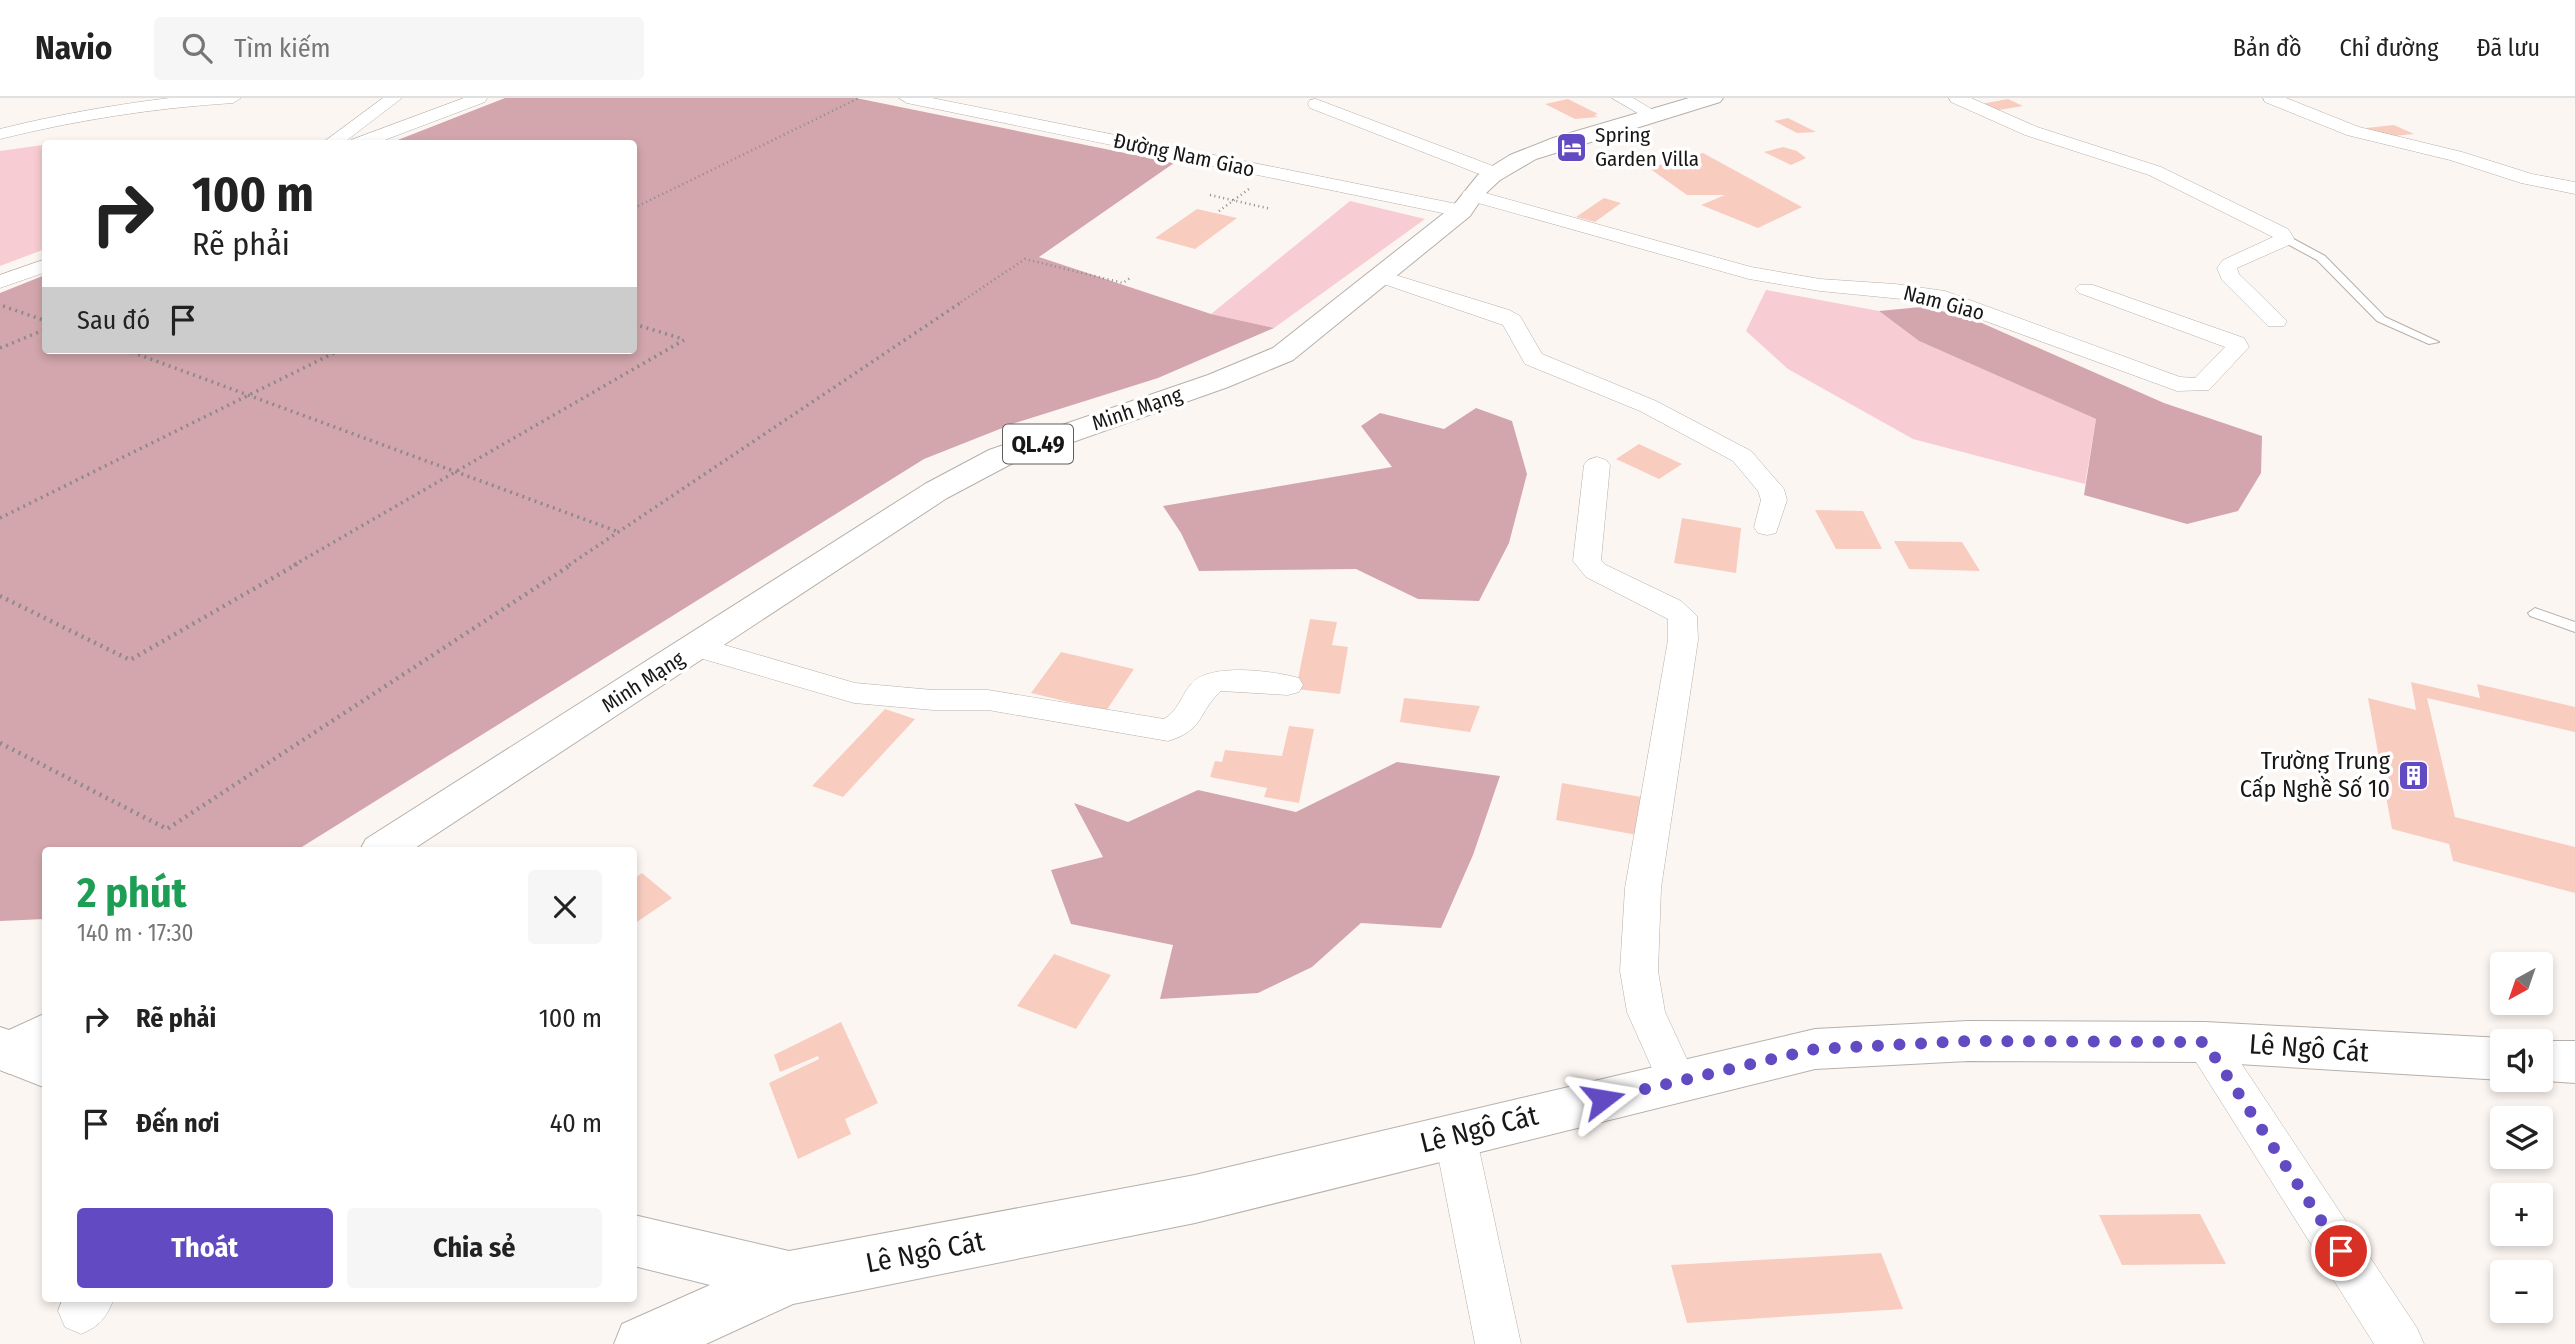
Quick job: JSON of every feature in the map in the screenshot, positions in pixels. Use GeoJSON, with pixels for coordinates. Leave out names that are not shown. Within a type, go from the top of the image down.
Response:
{"type":"FeatureCollection","features":[{"type":"Feature","properties":{"kind":"main road","name":"Minh Mạng"},"geometry":{"type":"LineString","coordinates":[[386,847],[936,491],[1000,457],[1218,381],[1274,358],[1303,339],[1466,203],[1494,173],[1544,148],[1713,98]]}},
{"type":"Feature","properties":{"kind":"main road","name":"Lê Ngô Cát"},"geometry":{"type":"LineString","coordinates":[[637,1242],[789,1278],[1195,1199],[1815,1049],[1968,1041],[2205,1042],[2490,1058]]}},
{"type":"Feature","properties":{"kind":"main road"},"geometry":{"type":"LineString","coordinates":[[2553,1061],[2575,1062]]}},
{"type":"Feature","properties":{"kind":"main road"},"geometry":{"type":"LineString","coordinates":[[642,1344],[789,1278]]}},
{"type":"Feature","properties":{"kind":"street"},"geometry":{"type":"LineString","coordinates":[[0,134],[81,115],[233,98]]}},
{"type":"Feature","properties":{"kind":"street"},"geometry":{"type":"LineString","coordinates":[[336,140],[394,98]]}},
{"type":"Feature","properties":{"kind":"street"},"geometry":{"type":"LineString","coordinates":[[368,140],[479,98]]}},
{"type":"Feature","properties":{"kind":"street","name":"Đường Nam Giao"},"geometry":{"type":"LineString","coordinates":[[907,98],[1466,203]]}},
{"type":"Feature","properties":{"kind":"street"},"geometry":{"type":"LineString","coordinates":[[1620,98],[1652,114]]}},
{"type":"Feature","properties":{"kind":"street"},"geometry":{"type":"LineString","coordinates":[[1957,98],[2031,131],[2155,171],[2246,215],[2284,237],[2274,245],[2230,264],[2227,268],[2229,276],[2276,321]]}},
{"type":"Feature","properties":{"kind":"street"},"geometry":{"type":"LineString","coordinates":[[2271,98],[2353,131],[2456,156],[2517,176],[2575,188]]}},
{"type":"Feature","properties":{"kind":"street"},"geometry":{"type":"LineString","coordinates":[[1316,104],[1494,173]]}},
{"type":"Feature","properties":{"kind":"street","name":"Nam Giao"},"geometry":{"type":"LineString","coordinates":[[1466,203],[1749,273],[1820,285],[1937,296],[2176,384],[2200,385],[2238,347],[2236,342],[2086,289]]}},
{"type":"Feature","properties":{"kind":"street"},"geometry":{"type":"LineString","coordinates":[[0,282],[42,266]]}},
{"type":"Feature","properties":{"kind":"street"},"geometry":{"type":"LineString","coordinates":[[1379,276],[1501,315],[1512,321],[1534,359],[1648,406],[1742,456],[1771,489],[1774,500],[1767,527]]}},
{"type":"Feature","properties":{"kind":"street"},"geometry":{"type":"LineString","coordinates":[[1597,465],[1587,561],[1596,572],[1671,607],[1683,616],[1683,640],[1643,888],[1639,971],[1646,1012],[1677,1081]]}},
{"type":"Feature","properties":{"kind":"street"},"geometry":{"type":"LineString","coordinates":[[697,647],[854,693],[933,700],[988,700],[1168,730],[1183,722],[1202,691],[1211,683],[1227,680],[1288,685]]}},
{"type":"Feature","properties":{"kind":"street"},"geometry":{"type":"LineString","coordinates":[[2205,1042],[2401,1344]]}},
{"type":"Feature","properties":{"kind":"street"},"geometry":{"type":"LineString","coordinates":[[1455,1135],[1498,1344]]}},
{"type":"Feature","properties":{"kind":"lane"},"geometry":{"type":"LineString","coordinates":[[2284,237],[2321,258],[2381,319],[2433,342]]}},
{"type":"Feature","properties":{"kind":"lane"},"geometry":{"type":"LineString","coordinates":[[2535,612],[2575,627]]}},
{"type":"Feature","properties":{"kind":"path"},"geometry":{"type":"LineString","coordinates":[[637,207],[859,98]]}},
{"type":"Feature","properties":{"kind":"path"},"geometry":{"type":"LineString","coordinates":[[1210,195],[1271,209]]}},
{"type":"Feature","properties":{"kind":"path"},"geometry":{"type":"LineString","coordinates":[[0,743],[167,829],[620,532],[1025,259],[1123,283],[1130,278]]}},
{"type":"Feature","properties":{"kind":"path"},"geometry":{"type":"LineString","coordinates":[[0,304],[42,320]]}},
{"type":"Feature","properties":{"kind":"path"},"geometry":{"type":"LineString","coordinates":[[0,596],[130,660],[684,340],[637,325]]}},
{"type":"Feature","properties":{"kind":"path"},"geometry":{"type":"LineString","coordinates":[[0,348],[42,331]]}},
{"type":"Feature","properties":{"kind":"path"},"geometry":{"type":"LineString","coordinates":[[137,354],[620,532]]}},
{"type":"Feature","properties":{"kind":"path"},"geometry":{"type":"LineString","coordinates":[[0,519],[332,354]]}},
{"type":"Feature","properties":{"kind":"shaded area"},"geometry":{"type":"Polygon","coordinates":[[[505,98],[856,98],[1174,163],[1039,257],[1211,314],[1274,328],[1158,378],[1015,423],[924,459],[302,847],[42,847],[42,919],[0,921],[0,293],[42,276],[42,354],[637,354],[637,140],[398,140],[505,98]]]}},
{"type":"Feature","properties":{"kind":"shaded area"},"geometry":{"type":"Polygon","coordinates":[[[42,146],[42,250],[0,266],[0,151],[42,146]]]}},
{"type":"Feature","properties":{"kind":"shaded area"},"geometry":{"type":"Polygon","coordinates":[[[1350,201],[1425,219],[1274,328],[1211,314],[1350,201]]]}},
{"type":"Feature","properties":{"kind":"shaded area"},"geometry":{"type":"Polygon","coordinates":[[[1766,290],[1879,311],[1919,341],[2096,419],[2085,484],[1913,439],[1788,369],[1746,331],[1766,290]]]}},
{"type":"Feature","properties":{"kind":"shaded area"},"geometry":{"type":"Polygon","coordinates":[[[1921,307],[1966,316],[2164,403],[2262,436],[2261,473],[2238,511],[2187,524],[2084,495],[2096,419],[1919,341],[1879,311],[1921,307]]]}},
{"type":"Feature","properties":{"kind":"shaded area"},"geometry":{"type":"Polygon","coordinates":[[[1476,408],[1512,421],[1527,474],[1509,543],[1479,601],[1418,599],[1356,569],[1199,571],[1181,533],[1163,506],[1392,467],[1361,426],[1380,413],[1444,429],[1476,408]]]}},
{"type":"Feature","properties":{"kind":"shaded area"},"geometry":{"type":"Polygon","coordinates":[[[1397,762],[1500,776],[1473,855],[1441,928],[1361,923],[1312,967],[1258,993],[1160,999],[1173,945],[1071,924],[1051,870],[1103,857],[1074,803],[1128,822],[1198,790],[1296,812],[1397,762]]]}},
{"type":"Feature","properties":{"kind":"building"},"geometry":{"type":"Polygon","coordinates":[[[1568,99],[1598,114],[1594,115],[1598,117],[1575,119],[1545,104],[1568,99]]]}},
{"type":"Feature","properties":{"kind":"building"},"geometry":{"type":"Polygon","coordinates":[[[2008,99],[2023,106],[1993,111],[1981,104],[2008,99]]]}},
{"type":"Feature","properties":{"kind":"building"},"geometry":{"type":"Polygon","coordinates":[[[1788,118],[1816,132],[1797,133],[1774,121],[1788,118]]]}},
{"type":"Feature","properties":{"kind":"building"},"geometry":{"type":"Polygon","coordinates":[[[2394,125],[2414,134],[2383,137],[2366,128],[2394,125]]]}},
{"type":"Feature","properties":{"kind":"building"},"geometry":{"type":"Polygon","coordinates":[[[1783,147],[1797,151],[1806,158],[1791,165],[1764,152],[1783,147]]]}},
{"type":"Feature","properties":{"kind":"building"},"geometry":{"type":"Polygon","coordinates":[[[1703,153],[1802,207],[1758,228],[1701,205],[1725,195],[1687,195],[1649,168],[1703,153]]]}},
{"type":"Feature","properties":{"kind":"building"},"geometry":{"type":"Polygon","coordinates":[[[1604,198],[1621,203],[1595,222],[1576,217],[1604,198]]]}},
{"type":"Feature","properties":{"kind":"building"},"geometry":{"type":"Polygon","coordinates":[[[1197,209],[1237,218],[1195,249],[1155,238],[1197,209]]]}},
{"type":"Feature","properties":{"kind":"building"},"geometry":{"type":"Polygon","coordinates":[[[1639,444],[1682,464],[1659,479],[1616,459],[1639,444]]]}},
{"type":"Feature","properties":{"kind":"building"},"geometry":{"type":"Polygon","coordinates":[[[1815,510],[1863,511],[1882,549],[1836,549],[1815,510]]]}},
{"type":"Feature","properties":{"kind":"building"},"geometry":{"type":"Polygon","coordinates":[[[1682,518],[1741,528],[1736,573],[1674,563],[1682,518]]]}},
{"type":"Feature","properties":{"kind":"building"},"geometry":{"type":"Polygon","coordinates":[[[1894,541],[1962,542],[1980,571],[1909,569],[1894,541]]]}},
{"type":"Feature","properties":{"kind":"building"},"geometry":{"type":"Polygon","coordinates":[[[1310,619],[1337,622],[1332,645],[1348,647],[1340,694],[1296,689],[1310,619]]]}},
{"type":"Feature","properties":{"kind":"building"},"geometry":{"type":"Polygon","coordinates":[[[1061,652],[1134,669],[1106,711],[1031,693],[1061,652]]]}},
{"type":"Feature","properties":{"kind":"building","name":"Trường Trung Cấp Nghề Số 10"},"geometry":{"type":"Polygon","coordinates":[[[2411,682],[2480,698],[2477,684],[2575,707],[2575,732],[2427,698],[2455,817],[2575,847],[2575,893],[2453,861],[2449,844],[2392,829],[2368,698],[2416,710],[2411,682]]]}},
{"type":"Feature","properties":{"kind":"building"},"geometry":{"type":"Polygon","coordinates":[[[1404,698],[1480,706],[1470,732],[1400,722],[1404,698]]]}},
{"type":"Feature","properties":{"kind":"building"},"geometry":{"type":"Polygon","coordinates":[[[885,709],[915,719],[843,797],[812,786],[885,709]]]}},
{"type":"Feature","properties":{"kind":"building"},"geometry":{"type":"Polygon","coordinates":[[[1289,726],[1314,729],[1299,803],[1264,797],[1267,788],[1210,777],[1215,761],[1222,762],[1225,750],[1282,756],[1289,726]]]}},
{"type":"Feature","properties":{"kind":"building"},"geometry":{"type":"Polygon","coordinates":[[[1562,783],[1641,797],[1637,835],[1556,820],[1562,783]]]}},
{"type":"Feature","properties":{"kind":"building"},"geometry":{"type":"Polygon","coordinates":[[[642,873],[672,898],[637,922],[637,877],[642,873]]]}},
{"type":"Feature","properties":{"kind":"building"},"geometry":{"type":"Polygon","coordinates":[[[1054,954],[1111,975],[1076,1029],[1017,1006],[1054,954]]]}},
{"type":"Feature","properties":{"kind":"building"},"geometry":{"type":"Polygon","coordinates":[[[841,1022],[878,1103],[845,1119],[851,1134],[798,1159],[769,1083],[819,1059],[818,1056],[780,1072],[774,1055],[841,1022]]]}},
{"type":"Feature","properties":{"kind":"building"},"geometry":{"type":"Polygon","coordinates":[[[2200,1214],[2226,1264],[2122,1265],[2099,1215],[2200,1214]]]}},
{"type":"Feature","properties":{"kind":"building"},"geometry":{"type":"Polygon","coordinates":[[[1881,1253],[1903,1309],[1687,1323],[1671,1265],[1881,1253]]]}},
{"type":"Feature","properties":{"kind":"place","name":"Spring Garden Villa"},"geometry":{"type":"Point","coordinates":[1572,147]}},
{"type":"Feature","properties":{"kind":"place","name":"Trường Trung Cấp Nghề Số 10"},"geometry":{"type":"Point","coordinates":[2413,775]}},
{"type":"Feature","properties":{"kind":"route"},"geometry":{"type":"LineString","coordinates":[[1603,1099],[1815,1049],[1968,1041],[2205,1042],[2341,1251]]}}]}
